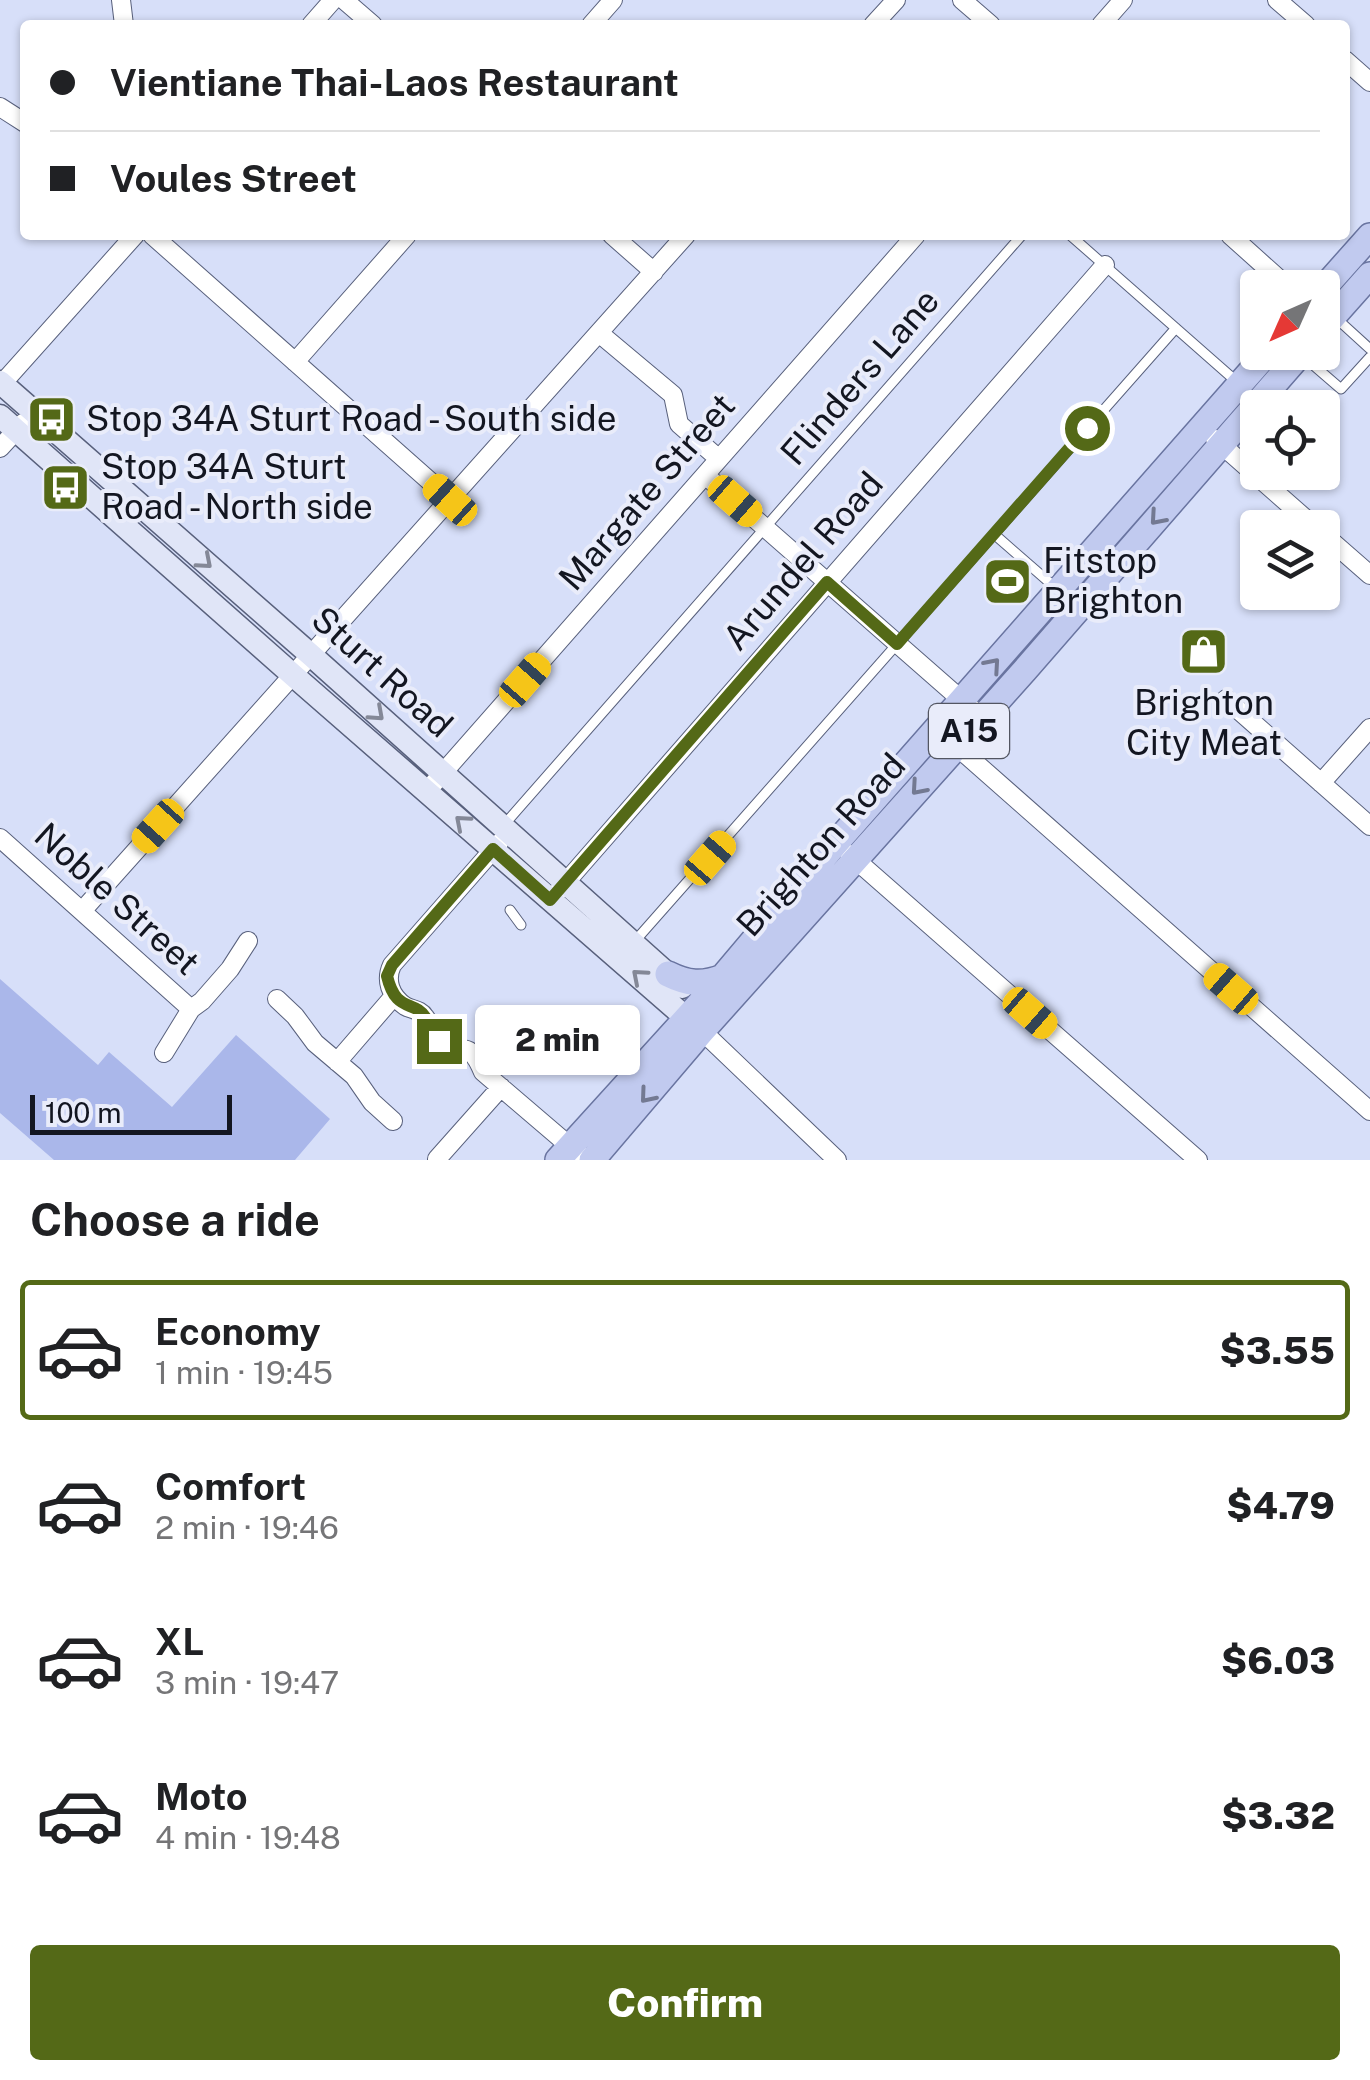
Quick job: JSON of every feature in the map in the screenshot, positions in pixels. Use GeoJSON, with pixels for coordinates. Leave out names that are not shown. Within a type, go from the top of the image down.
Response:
{"type":"FeatureCollection","features":[{"type":"Feature","properties":{"kind":"main road"},"geometry":{"type":"LineString","coordinates":[[1340,270],[1370,236]]}},
{"type":"Feature","properties":{"kind":"main road"},"geometry":{"type":"LineString","coordinates":[[1340,307],[1370,276]]}},
{"type":"Feature","properties":{"kind":"main road","name":"Brighton Road"},"geometry":{"type":"LineString","coordinates":[[576,1157],[1211,436],[1252,370]]}},
{"type":"Feature","properties":{"kind":"main road","name":"Brighton Road"},"geometry":{"type":"LineString","coordinates":[[972,709],[1059,591],[1211,436],[1283,370]]}},
{"type":"Feature","properties":{"kind":"main road","name":"Sturt Road"},"geometry":{"type":"LineString","coordinates":[[1,384],[444,773],[558,891],[701,1017]]}},
{"type":"Feature","properties":{"kind":"main road","name":"Sturt Road"},"geometry":{"type":"LineString","coordinates":[[8,423],[426,791],[502,836]]}},
{"type":"Feature","properties":{"kind":"main road","name":"Brighton Road"},"geometry":{"type":"LineString","coordinates":[[701,1017],[723,977],[846,851]]}},
{"type":"Feature","properties":{"kind":"main road","name":"Sturt Road"},"geometry":{"type":"LineString","coordinates":[[558,891],[633,942],[668,974],[701,1017]]}},
{"type":"Feature","properties":{"kind":"main road"},"geometry":{"type":"LineString","coordinates":[[668,974],[698,984],[723,977]]}},
{"type":"Feature","properties":{"kind":"street"},"geometry":{"type":"LineString","coordinates":[[315,20],[333,0]]}},
{"type":"Feature","properties":{"kind":"street"},"geometry":{"type":"LineString","coordinates":[[344,0],[367,20]]}},
{"type":"Feature","properties":{"kind":"street"},"geometry":{"type":"LineString","coordinates":[[596,20],[614,0]]}},
{"type":"Feature","properties":{"kind":"street"},"geometry":{"type":"LineString","coordinates":[[878,20],[896,0]]}},
{"type":"Feature","properties":{"kind":"street"},"geometry":{"type":"LineString","coordinates":[[962,0],[984,20]]}},
{"type":"Feature","properties":{"kind":"street"},"geometry":{"type":"LineString","coordinates":[[1105,20],[1123,0]]}},
{"type":"Feature","properties":{"kind":"street"},"geometry":{"type":"LineString","coordinates":[[1277,0],[1300,20]]}},
{"type":"Feature","properties":{"kind":"street"},"geometry":{"type":"LineString","coordinates":[[1350,64],[1370,82]]}},
{"type":"Feature","properties":{"kind":"street"},"geometry":{"type":"LineString","coordinates":[[1,384],[131,240]]}},
{"type":"Feature","properties":{"kind":"street"},"geometry":{"type":"LineString","coordinates":[[158,240],[450,500]]}},
{"type":"Feature","properties":{"kind":"street"},"geometry":{"type":"LineString","coordinates":[[296,362],[403,240]]}},
{"type":"Feature","properties":{"kind":"street"},"geometry":{"type":"LineString","coordinates":[[618,240],[654,272]]}},
{"type":"Feature","properties":{"kind":"street"},"geometry":{"type":"LineString","coordinates":[[82,911],[682,240]]}},
{"type":"Feature","properties":{"kind":"street","name":"Margate Street"},"geometry":{"type":"LineString","coordinates":[[426,791],[912,240]]}},
{"type":"Feature","properties":{"kind":"street"},"geometry":{"type":"LineString","coordinates":[[1236,240],[1269,270]]}},
{"type":"Feature","properties":{"kind":"street","name":"Arundel Road"},"geometry":{"type":"LineString","coordinates":[[558,891],[1104,265]]}},
{"type":"Feature","properties":{"kind":"street"},"geometry":{"type":"LineString","coordinates":[[599,333],[673,396],[679,424],[719,459]]}},
{"type":"Feature","properties":{"kind":"street"},"geometry":{"type":"LineString","coordinates":[[0,448],[8,423],[34,412]]}},
{"type":"Feature","properties":{"kind":"street"},"geometry":{"type":"LineString","coordinates":[[1211,436],[1295,510]]}},
{"type":"Feature","properties":{"kind":"street"},"geometry":{"type":"LineString","coordinates":[[705,475],[972,709]]}},
{"type":"Feature","properties":{"kind":"street"},"geometry":{"type":"LineString","coordinates":[[1340,549],[1370,575]]}},
{"type":"Feature","properties":{"kind":"street"},"geometry":{"type":"LineString","coordinates":[[1226,698],[1370,826]]}},
{"type":"Feature","properties":{"kind":"street"},"geometry":{"type":"LineString","coordinates":[[1322,783],[1370,728]]}},
{"type":"Feature","properties":{"kind":"street"},"geometry":{"type":"LineString","coordinates":[[946,738],[1370,1111]]}},
{"type":"Feature","properties":{"kind":"street"},"geometry":{"type":"LineString","coordinates":[[502,836],[475,884],[392,965],[387,976],[394,996],[422,1013],[435,1037],[444,1044],[468,1049],[478,1058],[484,1072],[576,1157]]}},
{"type":"Feature","properties":{"kind":"street","name":"Noble Street"},"geometry":{"type":"LineString","coordinates":[[0,838],[190,1009]]}},
{"type":"Feature","properties":{"kind":"street"},"geometry":{"type":"LineString","coordinates":[[846,851],[1198,1160]]}},
{"type":"Feature","properties":{"kind":"street"},"geometry":{"type":"LineString","coordinates":[[164,1053],[190,1009],[230,969],[248,941]]}},
{"type":"Feature","properties":{"kind":"street"},"geometry":{"type":"LineString","coordinates":[[336,1062],[394,996]]}},
{"type":"Feature","properties":{"kind":"street"},"geometry":{"type":"LineString","coordinates":[[276,999],[393,1121]]}},
{"type":"Feature","properties":{"kind":"street"},"geometry":{"type":"LineString","coordinates":[[701,1017],[837,1160]]}},
{"type":"Feature","properties":{"kind":"street"},"geometry":{"type":"LineString","coordinates":[[437,1159],[501,1087]]}},
{"type":"Feature","properties":{"kind":"lane","name":"Flinders Lane"},"geometry":{"type":"LineString","coordinates":[[502,836],[765,526],[1018,240]]}},
{"type":"Feature","properties":{"kind":"lane"},"geometry":{"type":"LineString","coordinates":[[1076,240],[1240,384]]}},
{"type":"Feature","properties":{"kind":"lane"},"geometry":{"type":"LineString","coordinates":[[633,942],[1176,328]]}},
{"type":"Feature","properties":{"kind":"lane"},"geometry":{"type":"LineString","coordinates":[[1340,329],[1370,348]]}},
{"type":"Feature","properties":{"kind":"lane"},"geometry":{"type":"LineString","coordinates":[[1320,370],[1341,389],[1370,357]]}},
{"type":"Feature","properties":{"kind":"lane"},"geometry":{"type":"LineString","coordinates":[[994,534],[1059,591]]}},
{"type":"Feature","properties":{"kind":"lane"},"geometry":{"type":"LineString","coordinates":[[507,913],[521,925]]}},
{"type":"Feature","properties":{"kind":"shaded area"},"geometry":{"type":"Polygon","coordinates":[[[0,979],[98,1065],[109,1052],[172,1107],[236,1035],[330,1119],[295,1160],[54,1160],[0,1113],[0,979]]]}},
{"type":"Feature","properties":{"kind":"place","name":"Stop 34A Sturt Road - South side"},"geometry":{"type":"Point","coordinates":[51,419]}},
{"type":"Feature","properties":{"kind":"place","name":"Stop 34A Sturt Road - North side"},"geometry":{"type":"Point","coordinates":[66,487]}},
{"type":"Feature","properties":{"kind":"place","name":"Fitstop Brighton"},"geometry":{"type":"Point","coordinates":[1008,581]}},
{"type":"Feature","properties":{"kind":"place","name":"Brighton City Meat"},"geometry":{"type":"Point","coordinates":[1204,651]}},
{"type":"Feature","properties":{"kind":"route"},"geometry":{"type":"LineString","coordinates":[[439,1041],[422,1013],[394,996],[387,976],[392,965],[493,849],[550,900],[827,582],[897,644],[1087,428]]}}]}
